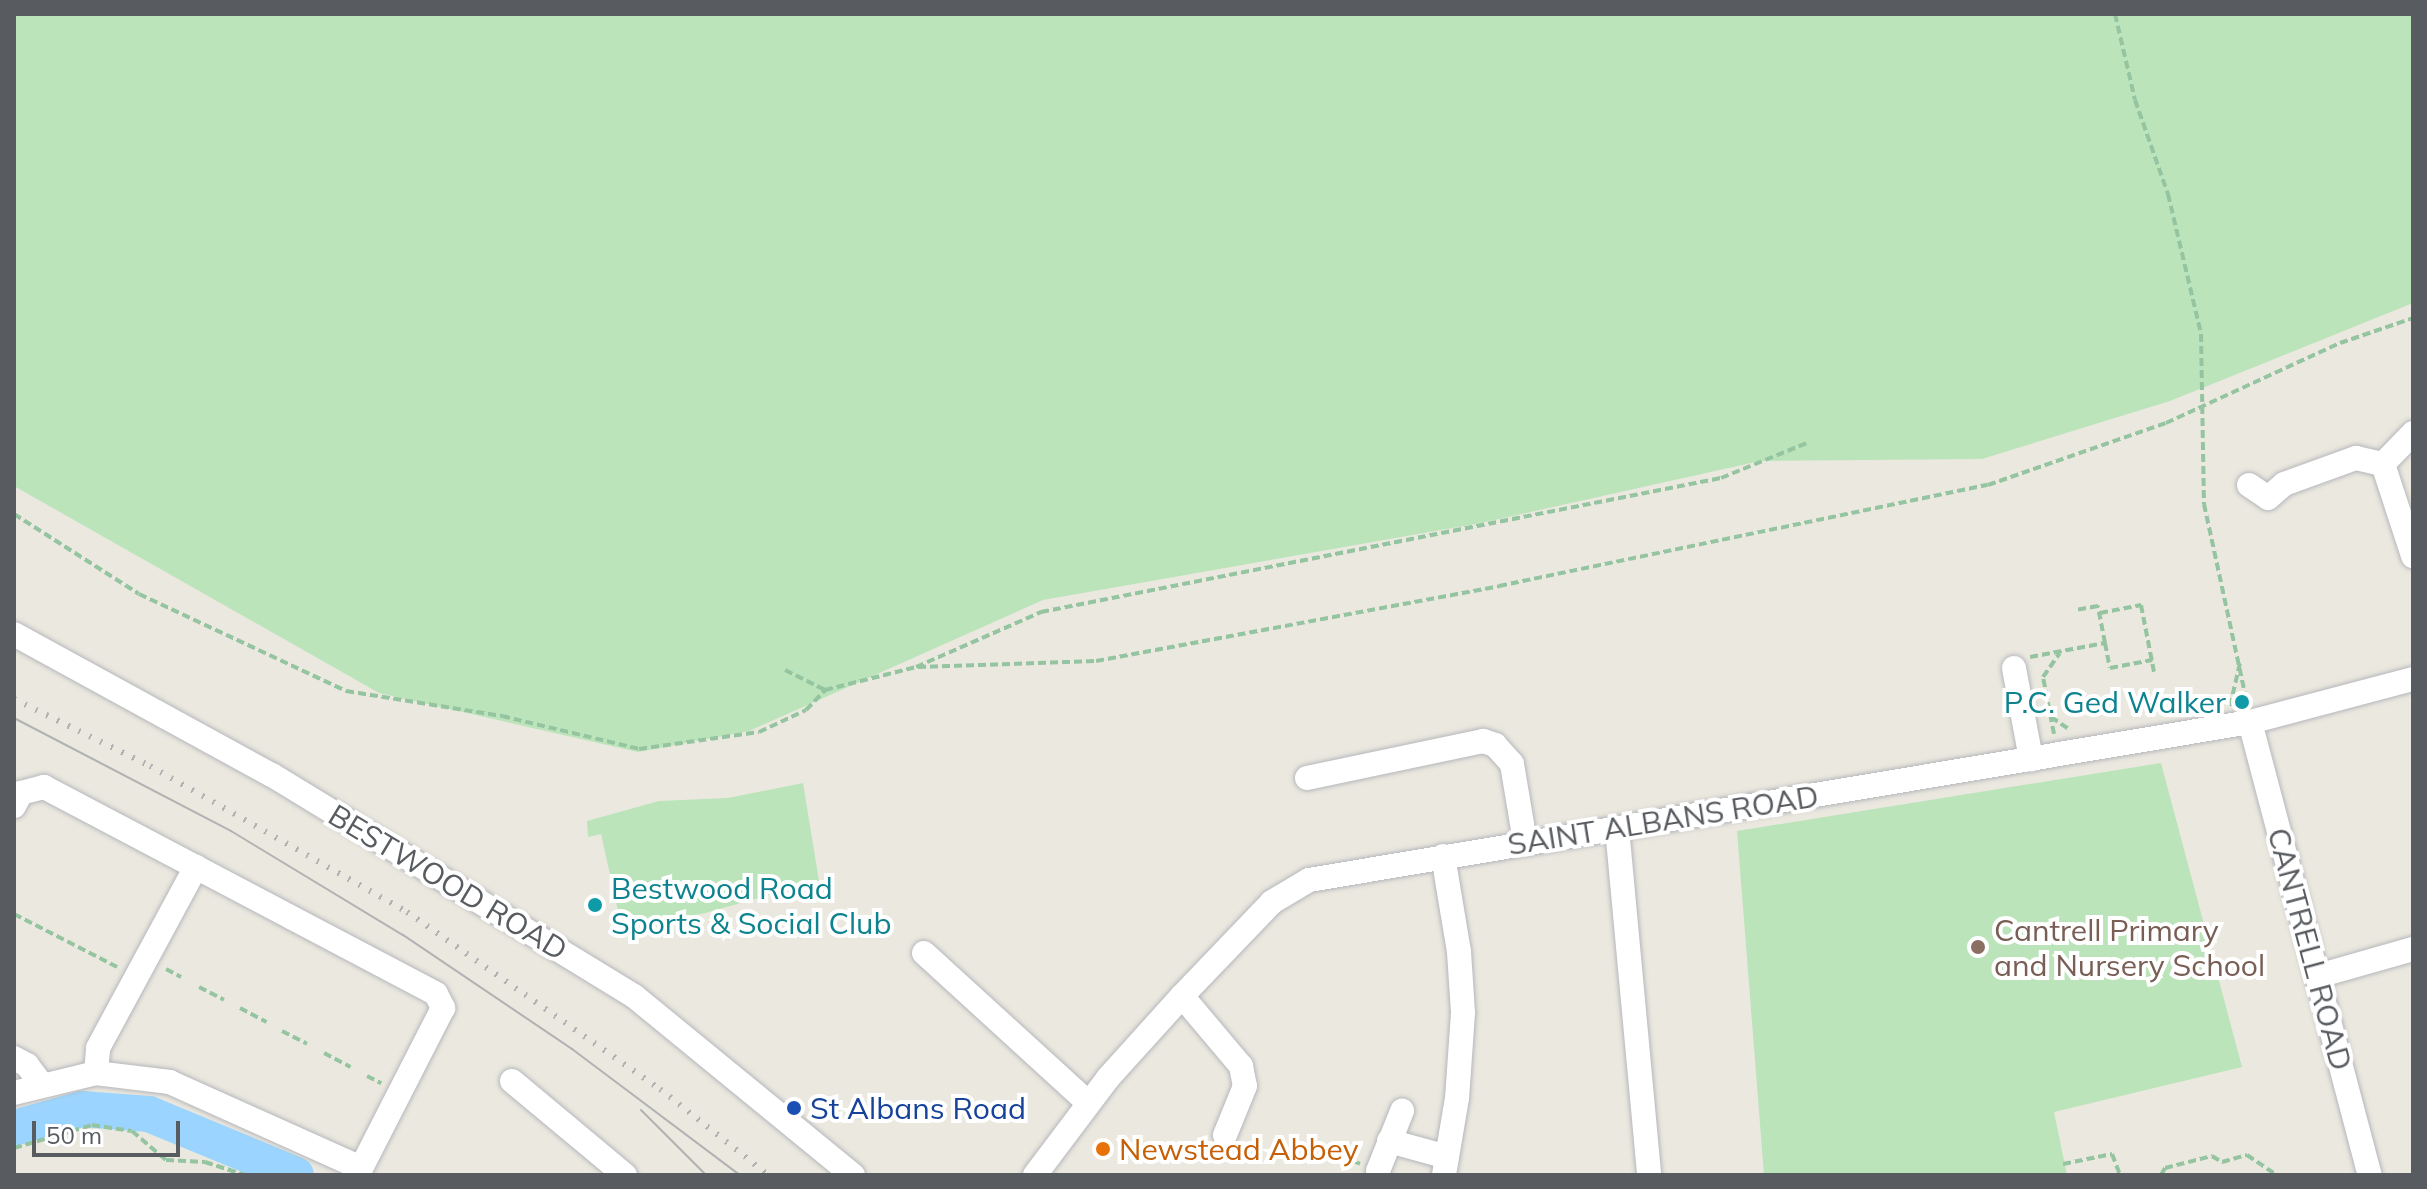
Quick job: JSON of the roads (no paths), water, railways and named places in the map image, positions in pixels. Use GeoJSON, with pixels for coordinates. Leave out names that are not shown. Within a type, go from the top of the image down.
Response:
{"type":"FeatureCollection","features":[{"type":"Feature","properties":{"kind":"street"},"geometry":{"type":"LineString","coordinates":[[2383,464],[2413,433]]}},
{"type":"Feature","properties":{"kind":"street"},"geometry":{"type":"LineString","coordinates":[[2261,500],[2284,484],[2356,458],[2383,464]]}},
{"type":"Feature","properties":{"kind":"street"},"geometry":{"type":"LineString","coordinates":[[2383,464],[2413,556]]}},
{"type":"Feature","properties":{"kind":"street","name":"BESTWOOD ROAD"},"geometry":{"type":"LineString","coordinates":[[14,634],[272,775],[634,996],[853,1175]]}},
{"type":"Feature","properties":{"kind":"street"},"geometry":{"type":"LineString","coordinates":[[2019,663],[2031,759]]}},
{"type":"Feature","properties":{"kind":"street","name":"SAINT ALBANS ROAD"},"geometry":{"type":"LineString","coordinates":[[1035,1175],[1088,1103],[1182,996],[1289,889],[1333,874],[2250,722],[2413,679]]}},
{"type":"Feature","properties":{"kind":"street","name":"CANTRELL ROAD"},"geometry":{"type":"LineString","coordinates":[[2250,722],[2370,1175]]}},
{"type":"Feature","properties":{"kind":"street"},"geometry":{"type":"LineString","coordinates":[[1307,778],[1330,760],[1470,740],[1495,745],[1512,764],[1525,842]]}},
{"type":"Feature","properties":{"kind":"street"},"geometry":{"type":"LineString","coordinates":[[14,806],[21,793],[44,787],[442,1001],[441,1017],[364,1172],[187,1088],[140,1076],[96,1073],[14,1093]]}},
{"type":"Feature","properties":{"kind":"street"},"geometry":{"type":"LineString","coordinates":[[1617,828],[1649,1175]]}},
{"type":"Feature","properties":{"kind":"street"},"geometry":{"type":"LineString","coordinates":[[1389,1141],[1446,1166],[1463,1013],[1459,952],[1443,856]]}},
{"type":"Feature","properties":{"kind":"street"},"geometry":{"type":"LineString","coordinates":[[96,1073],[98,1048],[196,867]]}},
{"type":"Feature","properties":{"kind":"street"},"geometry":{"type":"LineString","coordinates":[[2318,976],[2413,949]]}},
{"type":"Feature","properties":{"kind":"street"},"geometry":{"type":"LineString","coordinates":[[924,953],[1088,1103]]}},
{"type":"Feature","properties":{"kind":"street"},"geometry":{"type":"LineString","coordinates":[[1182,996],[1241,1066],[1245,1086],[1225,1135]]}},
{"type":"Feature","properties":{"kind":"street"},"geometry":{"type":"LineString","coordinates":[[14,1058],[27,1065],[42,1085]]}},
{"type":"Feature","properties":{"kind":"street"},"geometry":{"type":"LineString","coordinates":[[512,1081],[625,1175]]}},
{"type":"Feature","properties":{"kind":"street"},"geometry":{"type":"LineString","coordinates":[[1378,1171],[1402,1111]]}},
{"type":"Feature","properties":{"kind":"waterway"},"geometry":{"type":"LineString","coordinates":[[14,1128],[82,1109],[149,1114],[296,1175]]}},
{"type":"Feature","properties":{"kind":"tram line"},"geometry":{"type":"LineString","coordinates":[[14,718],[231,831],[403,935],[572,1049],[740,1175]]}},
{"type":"Feature","properties":{"kind":"tram line"},"geometry":{"type":"LineString","coordinates":[[641,1110],[706,1175]]}},
{"type":"Feature","properties":{"kind":"railway"},"geometry":{"type":"LineString","coordinates":[[14,699],[150,766],[407,912],[660,1089],[768,1175]]}},
{"type":"Feature","properties":{"kind":"place","name":"P.C. Ged Walker"},"geometry":{"type":"Point","coordinates":[2242,702]}},
{"type":"Feature","properties":{"kind":"place","name":"Bestwood Road Sports & Social Club"},"geometry":{"type":"Point","coordinates":[595,905]}},
{"type":"Feature","properties":{"kind":"place","name":"Cantrell Primary and Nursery School"},"geometry":{"type":"Point","coordinates":[1978,947]}},
{"type":"Feature","properties":{"kind":"place","name":"St Albans Road"},"geometry":{"type":"Point","coordinates":[794,1108]}},
{"type":"Feature","properties":{"kind":"place","name":"Newstead Abbey"},"geometry":{"type":"Point","coordinates":[1103,1149]}}]}
